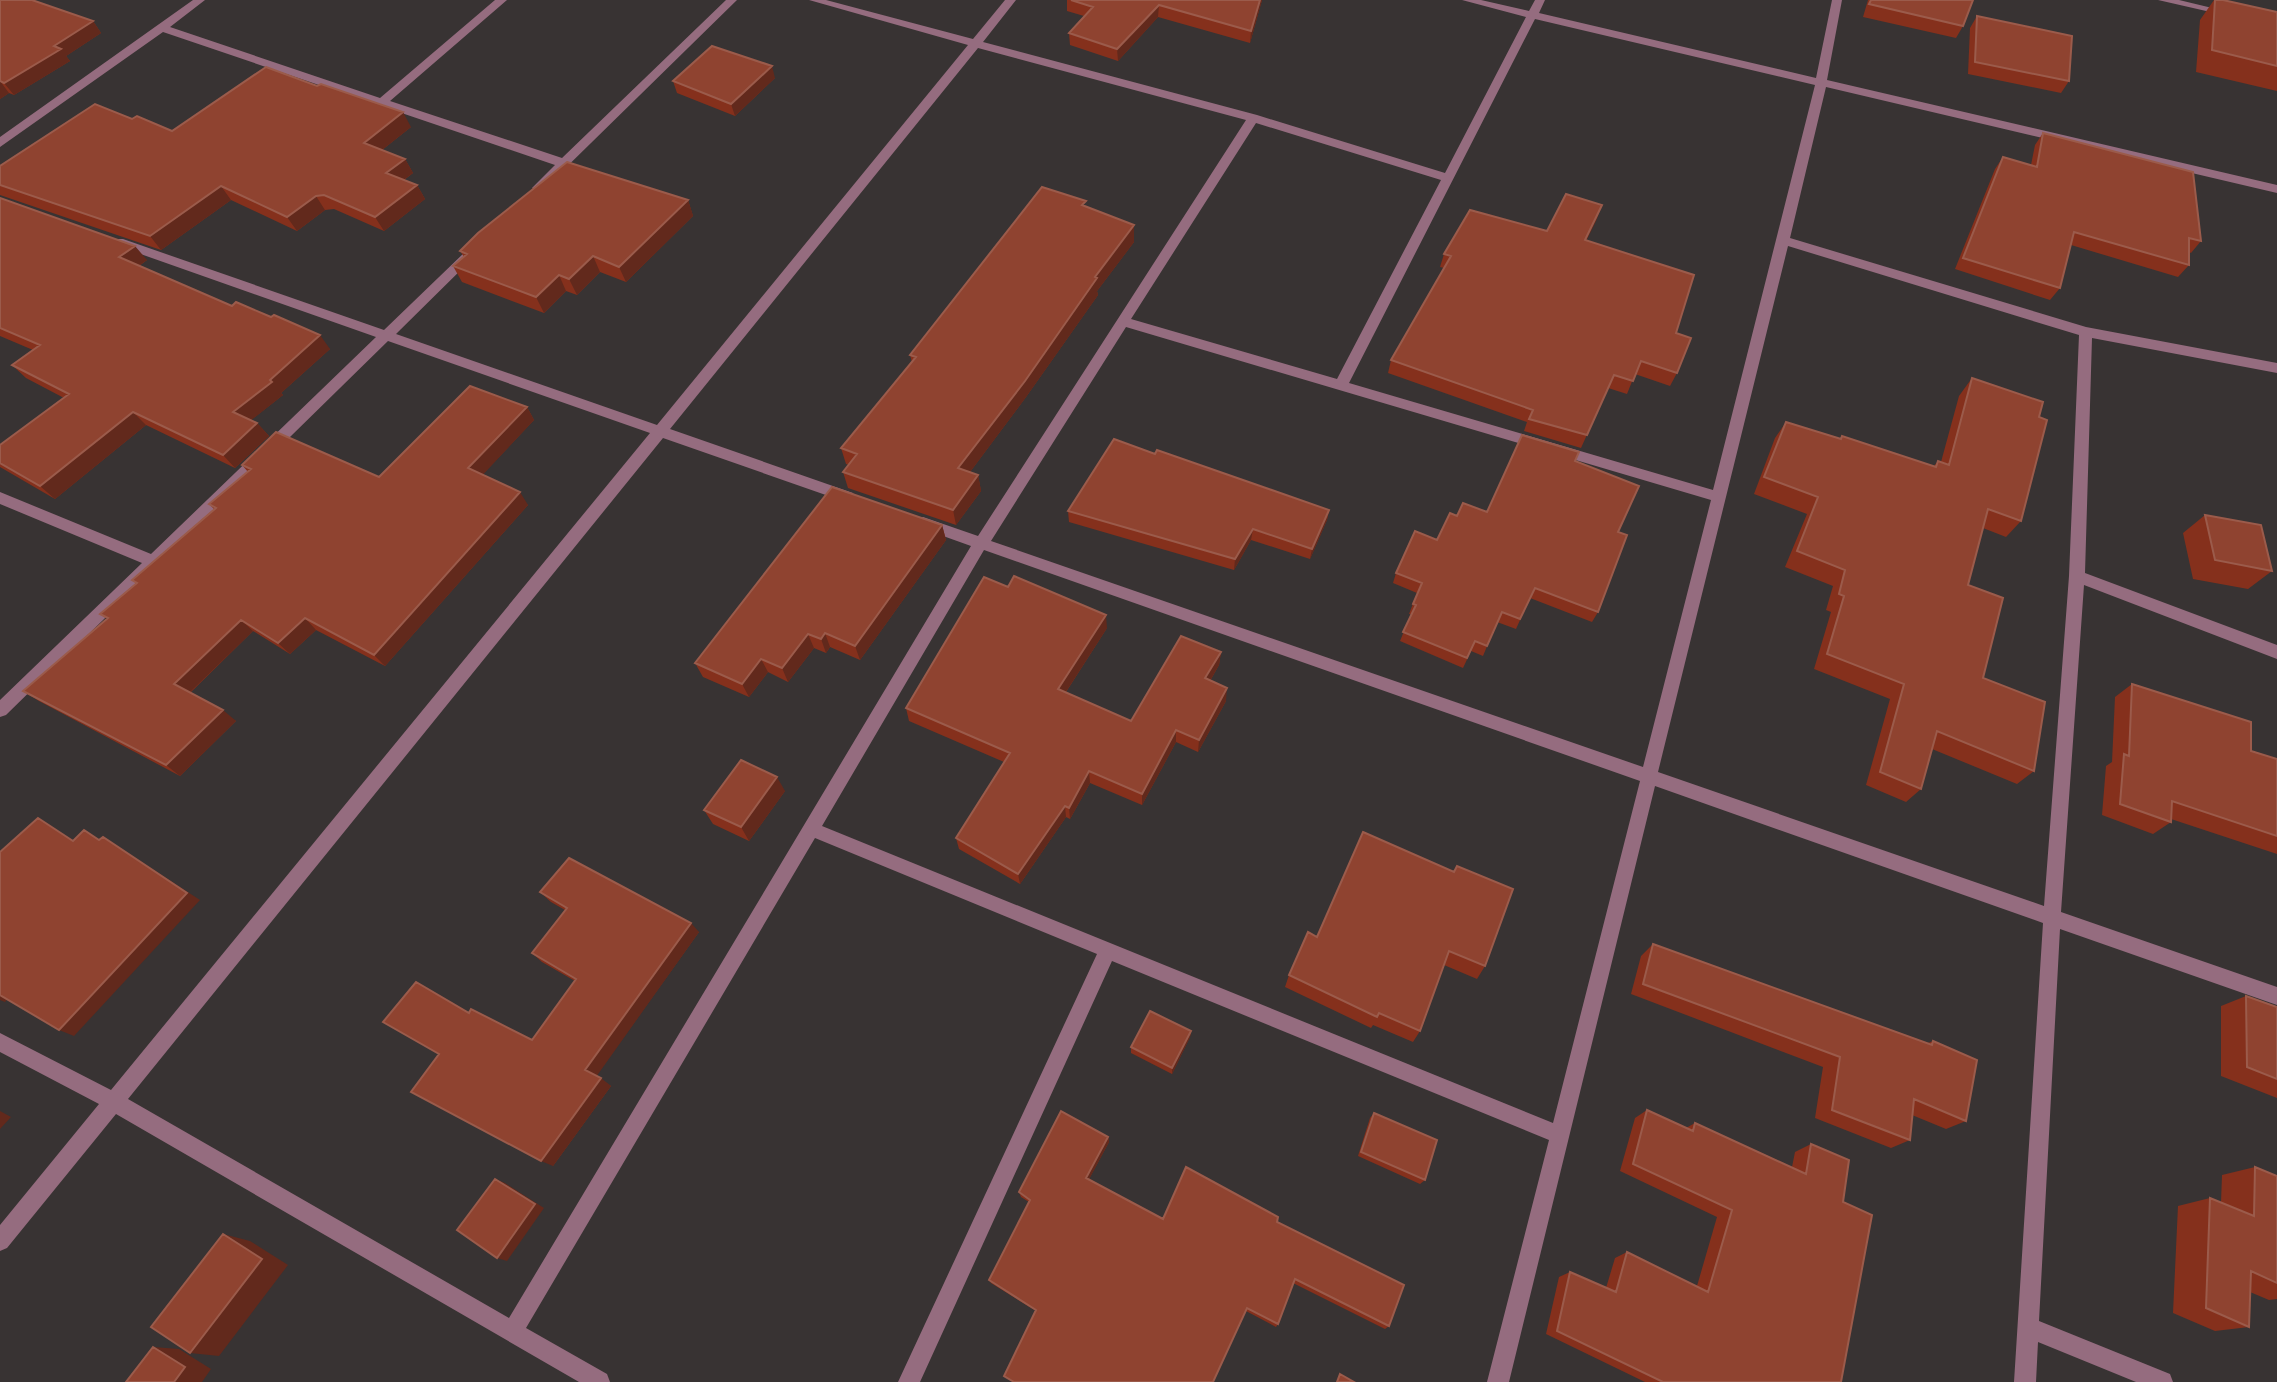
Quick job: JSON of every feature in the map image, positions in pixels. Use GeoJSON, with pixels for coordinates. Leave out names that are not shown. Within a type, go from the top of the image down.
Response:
{"type":"FeatureCollection","features":[{"type":"Feature","properties":{"kind":"street"},"geometry":{"type":"LineString","coordinates":[[0,143],[200,0]]}},
{"type":"Feature","properties":{"kind":"street"},"geometry":{"type":"LineString","coordinates":[[382,102],[502,0]]}},
{"type":"Feature","properties":{"kind":"street"},"geometry":{"type":"LineString","coordinates":[[530,195],[732,0]]}},
{"type":"Feature","properties":{"kind":"street"},"geometry":{"type":"LineString","coordinates":[[814,0],[1253,118],[1449,178]]}},
{"type":"Feature","properties":{"kind":"street"},"geometry":{"type":"LineString","coordinates":[[0,1241],[1011,0]]}},
{"type":"Feature","properties":{"kind":"street"},"geometry":{"type":"LineString","coordinates":[[1467,0],[2277,189]]}},
{"type":"Feature","properties":{"kind":"street"},"geometry":{"type":"LineString","coordinates":[[1341,385],[1540,0]]}},
{"type":"Feature","properties":{"kind":"street"},"geometry":{"type":"LineString","coordinates":[[1498,1382],[1783,240],[1821,83],[1837,0]]}},
{"type":"Feature","properties":{"kind":"street"},"geometry":{"type":"LineString","coordinates":[[2163,0],[2234,14]]}},
{"type":"Feature","properties":{"kind":"street"},"geometry":{"type":"LineString","coordinates":[[162,28],[563,163]]}},
{"type":"Feature","properties":{"kind":"street"},"geometry":{"type":"LineString","coordinates":[[512,1332],[981,543],[1253,118]]}},
{"type":"Feature","properties":{"kind":"street"},"geometry":{"type":"LineString","coordinates":[[104,237],[864,502]]}},
{"type":"Feature","properties":{"kind":"street"},"geometry":{"type":"LineString","coordinates":[[0,710],[486,239]]}},
{"type":"Feature","properties":{"kind":"street"},"geometry":{"type":"LineString","coordinates":[[1783,240],[2086,332],[2277,368]]}},
{"type":"Feature","properties":{"kind":"street"},"geometry":{"type":"LineString","coordinates":[[1123,321],[1719,497]]}},
{"type":"Feature","properties":{"kind":"street"},"geometry":{"type":"LineString","coordinates":[[2025,1382],[2052,917],[2077,576],[2086,332]]}},
{"type":"Feature","properties":{"kind":"street"},"geometry":{"type":"LineString","coordinates":[[0,498],[153,561]]}},
{"type":"Feature","properties":{"kind":"street"},"geometry":{"type":"LineString","coordinates":[[908,518],[2277,996]]}},
{"type":"Feature","properties":{"kind":"street"},"geometry":{"type":"LineString","coordinates":[[2077,576],[2277,652]]}},
{"type":"Feature","properties":{"kind":"street"},"geometry":{"type":"LineString","coordinates":[[811,829],[1560,1135]]}},
{"type":"Feature","properties":{"kind":"street"},"geometry":{"type":"LineString","coordinates":[[909,1382],[1108,950]]}},
{"type":"Feature","properties":{"kind":"street"},"geometry":{"type":"LineString","coordinates":[[0,1042],[114,1102],[599,1382]]}},
{"type":"Feature","properties":{"kind":"street"},"geometry":{"type":"LineString","coordinates":[[2027,1327],[2162,1382]]}},
{"type":"Feature","properties":{"kind":"building"},"geometry":{"type":"Polygon","coordinates":[[[0,0],[32,0],[93,21],[54,46],[61,49],[4,83],[0,81],[0,0]]]}},
{"type":"Feature","properties":{"kind":"building"},"geometry":{"type":"Polygon","coordinates":[[[1071,0],[1260,0],[1251,31],[1159,5],[1117,49],[1069,33],[1093,7],[1071,0]]]}},
{"type":"Feature","properties":{"kind":"building"},"geometry":{"type":"Polygon","coordinates":[[[1871,0],[1973,0],[1963,26],[1869,4],[1871,0]]]}},
{"type":"Feature","properties":{"kind":"building"},"geometry":{"type":"Polygon","coordinates":[[[2215,0],[2277,12],[2277,66],[2212,50],[2215,0]]]}},
{"type":"Feature","properties":{"kind":"building"},"geometry":{"type":"Polygon","coordinates":[[[1977,16],[2072,36],[2069,81],[1975,62],[1977,16]]]}},
{"type":"Feature","properties":{"kind":"building"},"geometry":{"type":"Polygon","coordinates":[[[712,46],[772,66],[731,104],[673,81],[712,46]]]}},
{"type":"Feature","properties":{"kind":"building"},"geometry":{"type":"Polygon","coordinates":[[[266,67],[403,112],[364,143],[405,159],[386,173],[417,185],[375,217],[324,195],[316,196],[287,217],[221,186],[150,236],[0,185],[0,166],[95,104],[132,119],[137,116],[172,131],[266,67]]]}},
{"type":"Feature","properties":{"kind":"building"},"geometry":{"type":"Polygon","coordinates":[[[2043,133],[2193,172],[2201,241],[2189,238],[2189,265],[2074,232],[2060,288],[1963,258],[2003,157],[2037,167],[2043,133]]]}},
{"type":"Feature","properties":{"kind":"building"},"geometry":{"type":"Polygon","coordinates":[[[567,162],[688,200],[619,267],[593,256],[569,279],[559,275],[536,297],[453,266],[467,254],[460,251],[478,233],[567,162]]]}},
{"type":"Feature","properties":{"kind":"building"},"geometry":{"type":"Polygon","coordinates":[[[1042,187],[1086,201],[1082,205],[1134,225],[1025,381],[958,468],[978,475],[953,510],[843,472],[857,454],[841,448],[916,357],[910,355],[1042,187]]]}},
{"type":"Feature","properties":{"kind":"building"},"geometry":{"type":"Polygon","coordinates":[[[1566,194],[1602,205],[1585,240],[1694,275],[1676,333],[1691,338],[1677,373],[1641,361],[1633,381],[1614,375],[1587,435],[1529,419],[1533,410],[1391,360],[1451,256],[1444,254],[1470,210],[1547,231],[1566,194]]]}},
{"type":"Feature","properties":{"kind":"building"},"geometry":{"type":"Polygon","coordinates":[[[0,198],[135,246],[119,257],[232,306],[236,302],[320,335],[270,380],[272,382],[233,412],[257,423],[223,455],[133,412],[40,486],[0,463],[0,445],[69,394],[12,365],[40,345],[0,328],[0,198]]]}},
{"type":"Feature","properties":{"kind":"building"},"geometry":{"type":"Polygon","coordinates":[[[1972,378],[2043,402],[2039,417],[2047,420],[2021,521],[1988,509],[1968,585],[2003,598],[1983,678],[2045,702],[2034,771],[1937,731],[1921,789],[1880,772],[1904,684],[1827,654],[1844,596],[1839,594],[1845,570],[1797,551],[1818,497],[1764,477],[1786,422],[1841,439],[1842,436],[1936,467],[1938,461],[1949,465],[1972,378]]]}},
{"type":"Feature","properties":{"kind":"building"},"geometry":{"type":"Polygon","coordinates":[[[470,386],[527,407],[468,468],[520,492],[374,655],[305,618],[278,643],[241,620],[174,684],[223,710],[166,765],[23,691],[108,618],[100,614],[137,583],[132,580],[216,508],[209,504],[251,469],[242,465],[276,432],[379,477],[470,386]]]}},
{"type":"Feature","properties":{"kind":"building"},"geometry":{"type":"Polygon","coordinates":[[[1522,435],[1579,452],[1575,461],[1639,486],[1618,532],[1627,535],[1598,612],[1535,588],[1520,619],[1502,612],[1487,646],[1475,641],[1467,658],[1403,632],[1422,583],[1396,573],[1415,531],[1437,540],[1450,513],[1457,516],[1463,503],[1487,512],[1522,435]]]}},
{"type":"Feature","properties":{"kind":"building"},"geometry":{"type":"Polygon","coordinates":[[[1114,439],[1155,454],[1157,450],[1329,510],[1312,549],[1253,529],[1235,559],[1068,511],[1114,439]]]}},
{"type":"Feature","properties":{"kind":"building"},"geometry":{"type":"Polygon","coordinates":[[[832,487],[942,525],[855,646],[825,633],[821,639],[808,634],[782,668],[761,659],[742,684],[695,663],[832,487]]]}},
{"type":"Feature","properties":{"kind":"building"},"geometry":{"type":"Polygon","coordinates":[[[2205,515],[2261,525],[2272,571],[2215,560],[2205,515]]]}},
{"type":"Feature","properties":{"kind":"building"},"geometry":{"type":"Polygon","coordinates":[[[1014,576],[1106,615],[1058,689],[1131,721],[1181,636],[1221,652],[1205,678],[1227,688],[1199,740],[1176,730],[1142,794],[1089,771],[1069,808],[1065,806],[1018,874],[956,838],[1010,753],[906,708],[984,577],[1008,587],[1014,576]]]}},
{"type":"Feature","properties":{"kind":"building"},"geometry":{"type":"Polygon","coordinates":[[[2132,684],[2251,722],[2251,751],[2277,759],[2277,836],[2172,801],[2171,822],[2120,804],[2124,754],[2129,756],[2132,684]]]}},
{"type":"Feature","properties":{"kind":"building"},"geometry":{"type":"Polygon","coordinates":[[[741,760],[777,777],[741,827],[704,810],[741,760]]]}},
{"type":"Feature","properties":{"kind":"building"},"geometry":{"type":"Polygon","coordinates":[[[38,818],[73,841],[84,830],[99,840],[103,837],[187,893],[59,1030],[0,995],[0,852],[38,818]]]}},
{"type":"Feature","properties":{"kind":"building"},"geometry":{"type":"Polygon","coordinates":[[[1363,832],[1454,872],[1457,866],[1513,889],[1485,966],[1449,951],[1420,1031],[1379,1013],[1377,1017],[1289,975],[1308,932],[1317,937],[1363,832]]]}},
{"type":"Feature","properties":{"kind":"building"},"geometry":{"type":"Polygon","coordinates":[[[569,858],[691,923],[585,1070],[601,1078],[541,1161],[411,1092],[439,1054],[383,1022],[416,982],[469,1013],[471,1009],[532,1040],[576,979],[532,953],[567,908],[540,892],[569,858]]]}},
{"type":"Feature","properties":{"kind":"building"},"geometry":{"type":"Polygon","coordinates":[[[1653,944],[1932,1045],[1933,1041],[1977,1060],[1966,1121],[1914,1099],[1910,1140],[1832,1110],[1840,1057],[1643,984],[1653,944]]]}},
{"type":"Feature","properties":{"kind":"building"},"geometry":{"type":"Polygon","coordinates":[[[2246,996],[2277,1007],[2277,1079],[2247,1067],[2246,996]]]}},
{"type":"Feature","properties":{"kind":"building"},"geometry":{"type":"Polygon","coordinates":[[[1150,1011],[1191,1031],[1172,1068],[1131,1047],[1150,1011]]]}},
{"type":"Feature","properties":{"kind":"building"},"geometry":{"type":"Polygon","coordinates":[[[1647,1110],[1693,1131],[1695,1123],[1806,1174],[1811,1144],[1849,1160],[1843,1202],[1872,1215],[1841,1382],[1663,1382],[1557,1331],[1570,1272],[1616,1292],[1627,1252],[1708,1292],[1732,1210],[1633,1164],[1647,1110]]]}},
{"type":"Feature","properties":{"kind":"building"},"geometry":{"type":"Polygon","coordinates":[[[1061,1111],[1108,1137],[1086,1178],[1163,1219],[1186,1167],[1278,1217],[1277,1222],[1404,1285],[1389,1326],[1295,1279],[1278,1324],[1247,1308],[1213,1382],[1014,1382],[1004,1376],[1036,1310],[989,1280],[1030,1200],[1019,1192],[1061,1111]]]}},
{"type":"Feature","properties":{"kind":"building"},"geometry":{"type":"Polygon","coordinates":[[[1374,1113],[1437,1140],[1425,1180],[1361,1152],[1374,1113]]]}},
{"type":"Feature","properties":{"kind":"building"},"geometry":{"type":"Polygon","coordinates":[[[2255,1167],[2277,1176],[2277,1283],[2251,1271],[2249,1327],[2206,1308],[2210,1198],[2254,1216],[2255,1167]]]}},
{"type":"Feature","properties":{"kind":"building"},"geometry":{"type":"Polygon","coordinates":[[[495,1179],[535,1204],[497,1258],[457,1230],[495,1179]]]}},
{"type":"Feature","properties":{"kind":"building"},"geometry":{"type":"Polygon","coordinates":[[[223,1234],[262,1259],[190,1353],[151,1327],[223,1234]]]}},
{"type":"Feature","properties":{"kind":"building"},"geometry":{"type":"Polygon","coordinates":[[[153,1347],[185,1367],[174,1382],[126,1382],[153,1347]]]}},
{"type":"Feature","properties":{"kind":"building"},"geometry":{"type":"Polygon","coordinates":[[[1340,1374],[1354,1382],[1337,1382],[1340,1374]]]}}]}
